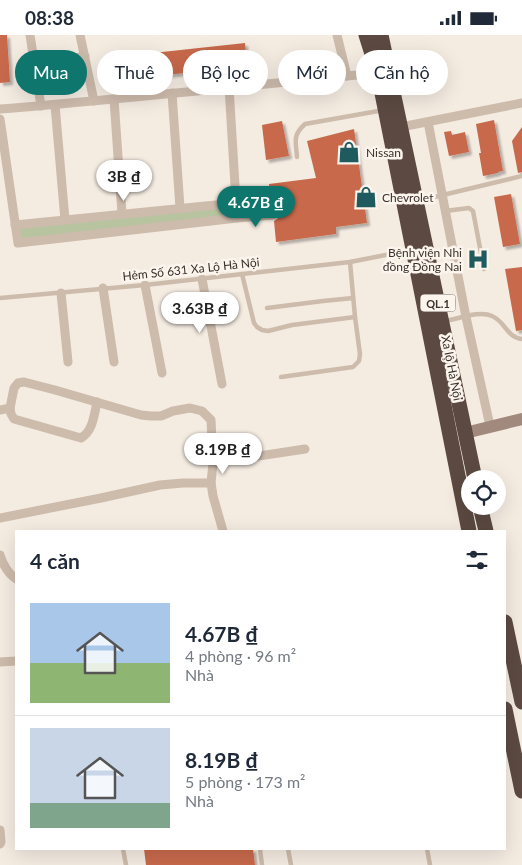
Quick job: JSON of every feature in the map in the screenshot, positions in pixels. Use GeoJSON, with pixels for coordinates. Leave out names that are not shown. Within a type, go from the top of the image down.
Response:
{"type":"FeatureCollection","features":[{"type":"Feature","properties":{"kind":"highway","name":"Xa lộ Hà Nội"},"geometry":{"type":"LineString","coordinates":[[366,35],[371,50]]}},
{"type":"Feature","properties":{"kind":"highway","name":"Xa lộ Hà Nội"},"geometry":{"type":"LineString","coordinates":[[381,35],[473,470]]}},
{"type":"Feature","properties":{"kind":"highway","name":"Xa lộ Hà Nội"},"geometry":{"type":"LineString","coordinates":[[382,95],[468,530]]}},
{"type":"Feature","properties":{"kind":"highway"},"geometry":{"type":"LineString","coordinates":[[482,515],[486,530]]}},
{"type":"Feature","properties":{"kind":"highway"},"geometry":{"type":"LineString","coordinates":[[506,627],[522,702]]}},
{"type":"Feature","properties":{"kind":"highway"},"geometry":{"type":"LineString","coordinates":[[506,714],[522,791]]}},
{"type":"Feature","properties":{"kind":"street"},"geometry":{"type":"LineString","coordinates":[[30,35],[32,50]]}},
{"type":"Feature","properties":{"kind":"street"},"geometry":{"type":"LineString","coordinates":[[80,35],[84,50]]}},
{"type":"Feature","properties":{"kind":"street"},"geometry":{"type":"LineString","coordinates":[[337,35],[347,76]]}},
{"type":"Feature","properties":{"kind":"street"},"geometry":{"type":"LineString","coordinates":[[87,66],[94,101]]}},
{"type":"Feature","properties":{"kind":"street"},"geometry":{"type":"LineString","coordinates":[[268,83],[356,75]]}},
{"type":"Feature","properties":{"kind":"street"},"geometry":{"type":"LineString","coordinates":[[39,95],[41,106]]}},
{"type":"Feature","properties":{"kind":"street"},"geometry":{"type":"LineString","coordinates":[[0,109],[153,95]]}},
{"type":"Feature","properties":{"kind":"street"},"geometry":{"type":"LineString","coordinates":[[172,95],[180,209]]}},
{"type":"Feature","properties":{"kind":"street"},"geometry":{"type":"LineString","coordinates":[[229,95],[238,218]]}},
{"type":"Feature","properties":{"kind":"street"},"geometry":{"type":"LineString","coordinates":[[114,99],[122,214]]}},
{"type":"Feature","properties":{"kind":"street"},"geometry":{"type":"LineString","coordinates":[[401,127],[522,103]]}},
{"type":"Feature","properties":{"kind":"street"},"geometry":{"type":"LineString","coordinates":[[56,105],[65,220]]}},
{"type":"Feature","properties":{"kind":"street"},"geometry":{"type":"LineString","coordinates":[[0,119],[18,243],[273,215]]}},
{"type":"Feature","properties":{"kind":"street"},"geometry":{"type":"LineString","coordinates":[[428,122],[466,317],[490,427]]}},
{"type":"Feature","properties":{"kind":"street"},"geometry":{"type":"LineString","coordinates":[[15,225],[236,203]]}},
{"type":"Feature","properties":{"kind":"street"},"geometry":{"type":"LineString","coordinates":[[202,279],[222,384]]}},
{"type":"Feature","properties":{"kind":"street"},"geometry":{"type":"LineString","coordinates":[[145,285],[162,373]]}},
{"type":"Feature","properties":{"kind":"street"},"geometry":{"type":"LineString","coordinates":[[103,288],[114,362]]}},
{"type":"Feature","properties":{"kind":"street"},"geometry":{"type":"LineString","coordinates":[[61,293],[68,362]]}},
{"type":"Feature","properties":{"kind":"street"},"geometry":{"type":"LineString","coordinates":[[97,402],[90,427],[86,435],[81,438],[14,419],[10,415],[14,388],[18,383],[24,382],[97,402],[141,415],[151,417],[190,408],[202,411],[211,420],[213,463],[211,483],[223,530]]}},
{"type":"Feature","properties":{"kind":"street"},"geometry":{"type":"LineString","coordinates":[[0,410],[10,408]]}},
{"type":"Feature","properties":{"kind":"street"},"geometry":{"type":"LineString","coordinates":[[465,433],[522,419]]}},
{"type":"Feature","properties":{"kind":"street"},"geometry":{"type":"LineString","coordinates":[[213,463],[305,449]]}},
{"type":"Feature","properties":{"kind":"street"},"geometry":{"type":"LineString","coordinates":[[0,517],[160,485],[211,483]]}},
{"type":"Feature","properties":{"kind":"street"},"geometry":{"type":"LineString","coordinates":[[0,555],[2,562],[15,578]]}},
{"type":"Feature","properties":{"kind":"street"},"geometry":{"type":"LineString","coordinates":[[0,662],[15,661]]}},
{"type":"Feature","properties":{"kind":"street"},"geometry":{"type":"LineString","coordinates":[[0,830],[0,844]]}},
{"type":"Feature","properties":{"kind":"lane"},"geometry":{"type":"LineString","coordinates":[[297,157],[295,138],[298,130],[305,124],[385,109]]}},
{"type":"Feature","properties":{"kind":"lane"},"geometry":{"type":"LineString","coordinates":[[417,201],[522,176]]}},
{"type":"Feature","properties":{"kind":"lane"},"geometry":{"type":"LineString","coordinates":[[445,211],[468,208],[473,211],[484,269]]}},
{"type":"Feature","properties":{"kind":"lane","name":"Hẻm Số 631 Xa Lộ Hà Nội"},"geometry":{"type":"LineString","coordinates":[[0,298],[145,285],[350,262],[413,249]]}},
{"type":"Feature","properties":{"kind":"lane"},"geometry":{"type":"LineString","coordinates":[[281,377],[353,367],[359,361],[360,354],[350,262]]}},
{"type":"Feature","properties":{"kind":"lane"},"geometry":{"type":"LineString","coordinates":[[242,274],[254,323],[262,330],[268,331],[292,325],[355,317]]}},
{"type":"Feature","properties":{"kind":"lane"},"geometry":{"type":"LineString","coordinates":[[267,308],[353,299]]}},
{"type":"Feature","properties":{"kind":"lane"},"geometry":{"type":"LineString","coordinates":[[442,322],[482,313],[492,315],[501,321],[510,335],[519,340],[522,339]]}},
{"type":"Feature","properties":{"kind":"lane"},"geometry":{"type":"LineString","coordinates":[[123,850],[126,865]]}},
{"type":"Feature","properties":{"kind":"lane"},"geometry":{"type":"LineString","coordinates":[[260,850],[262,865]]}},
{"type":"Feature","properties":{"kind":"lane"},"geometry":{"type":"LineString","coordinates":[[288,850],[291,865]]}},
{"type":"Feature","properties":{"kind":"lane"},"geometry":{"type":"LineString","coordinates":[[427,850],[430,865]]}},
{"type":"Feature","properties":{"kind":"green space"},"geometry":{"type":"Polygon","coordinates":[[[233,206],[234,215],[20,239],[18,228],[233,206]]]}},
{"type":"Feature","properties":{"kind":"building"},"geometry":{"type":"Polygon","coordinates":[[[0,35],[7,35],[10,82],[0,83],[0,35]]]}},
{"type":"Feature","properties":{"kind":"building"},"geometry":{"type":"Polygon","coordinates":[[[245,43],[246,50],[183,50],[183,73],[173,74],[173,51],[245,43]]]}},
{"type":"Feature","properties":{"kind":"building"},"geometry":{"type":"Polygon","coordinates":[[[494,120],[503,171],[483,176],[476,124],[494,120]]]}},
{"type":"Feature","properties":{"kind":"building"},"geometry":{"type":"Polygon","coordinates":[[[282,121],[289,156],[266,160],[262,125],[282,121]]]}},
{"type":"Feature","properties":{"kind":"building"},"geometry":{"type":"Polygon","coordinates":[[[522,127],[522,172],[518,173],[512,141],[522,127]]]}},
{"type":"Feature","properties":{"kind":"building"},"geometry":{"type":"Polygon","coordinates":[[[354,129],[367,223],[336,227],[336,234],[276,242],[274,221],[278,218],[279,214],[276,210],[272,209],[269,184],[316,178],[307,141],[354,129]]]}},
{"type":"Feature","properties":{"kind":"building"},"geometry":{"type":"Polygon","coordinates":[[[451,131],[452,135],[465,132],[469,152],[449,156],[444,132],[451,131]]]}},
{"type":"Feature","properties":{"kind":"building"},"geometry":{"type":"Polygon","coordinates":[[[511,194],[520,244],[503,247],[494,197],[511,194]]]}},
{"type":"Feature","properties":{"kind":"building"},"geometry":{"type":"Polygon","coordinates":[[[522,267],[522,330],[516,331],[505,269],[522,267]]]}},
{"type":"Feature","properties":{"kind":"building"},"geometry":{"type":"Polygon","coordinates":[[[144,850],[253,850],[255,865],[146,865],[144,850]]]}},
{"type":"Feature","properties":{"kind":"place","name":"Nissan"},"geometry":{"type":"Point","coordinates":[349,152]}},
{"type":"Feature","properties":{"kind":"place","name":"Chevrolet"},"geometry":{"type":"Point","coordinates":[366,197]}},
{"type":"Feature","properties":{"kind":"place","name":"Bệnh viện Nhi đồng Đồng Nai"},"geometry":{"type":"Point","coordinates":[478,259]}}]}
